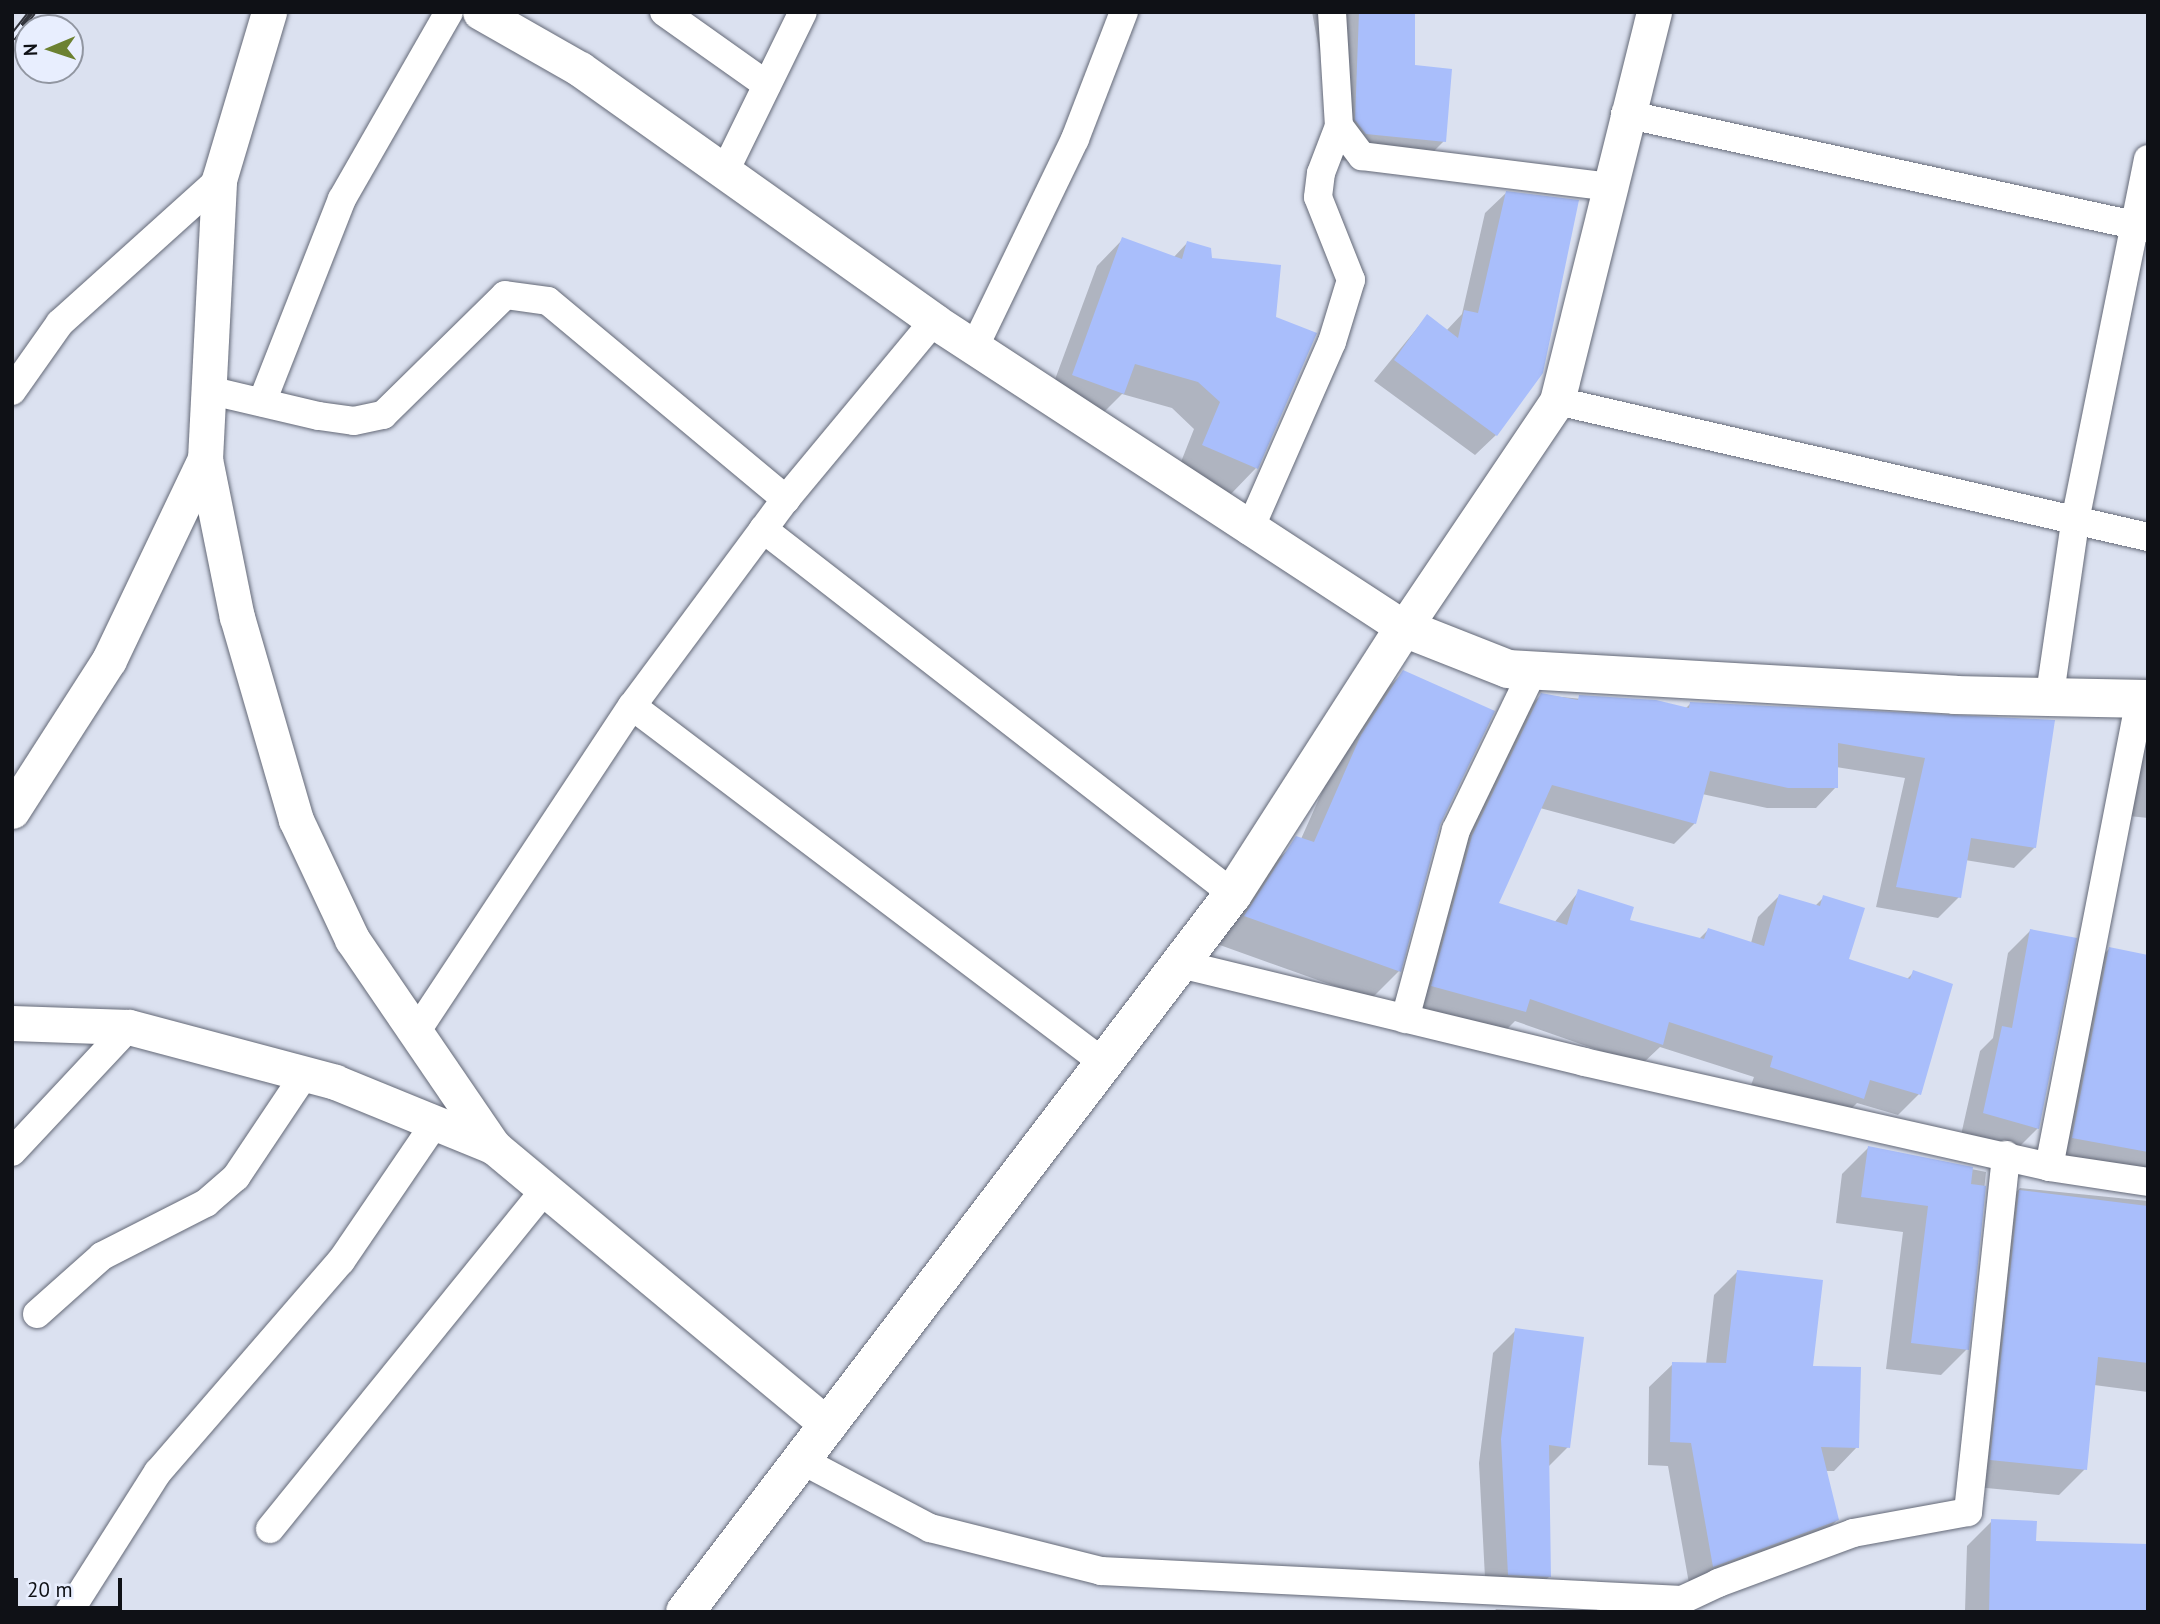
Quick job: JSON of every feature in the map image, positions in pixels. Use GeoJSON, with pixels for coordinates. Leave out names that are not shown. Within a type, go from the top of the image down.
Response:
{"type":"FeatureCollection","features":[{"type":"Feature","properties":{"kind":"main road"},"geometry":{"type":"LineString","coordinates":[[685,1612],[1233,894],[1404,628],[1508,669],[2144,698]]}},
{"type":"Feature","properties":{"kind":"street"},"geometry":{"type":"LineString","coordinates":[[269,12],[219,180],[205,460],[237,617],[296,820],[352,939],[494,1147],[828,1425]]}},
{"type":"Feature","properties":{"kind":"street"},"geometry":{"type":"LineString","coordinates":[[262,402],[342,199],[449,12]]}},
{"type":"Feature","properties":{"kind":"street"},"geometry":{"type":"LineString","coordinates":[[480,12],[580,69],[934,321],[1249,531],[1404,628],[1557,401],[1610,187],[1625,114],[1654,12]]}},
{"type":"Feature","properties":{"kind":"street"},"geometry":{"type":"LineString","coordinates":[[664,12],[767,85]]}},
{"type":"Feature","properties":{"kind":"street"},"geometry":{"type":"LineString","coordinates":[[724,173],[803,12]]}},
{"type":"Feature","properties":{"kind":"street"},"geometry":{"type":"LineString","coordinates":[[974,348],[1075,139],[1124,12]]}},
{"type":"Feature","properties":{"kind":"street"},"geometry":{"type":"LineString","coordinates":[[1249,531],[1332,342],[1351,280],[1318,197],[1321,173],[1339,126],[1332,12]]}},
{"type":"Feature","properties":{"kind":"street"},"geometry":{"type":"LineString","coordinates":[[1625,114],[2142,228]]}},
{"type":"Feature","properties":{"kind":"street"},"geometry":{"type":"LineString","coordinates":[[1339,126],[1362,156],[1610,187]]}},
{"type":"Feature","properties":{"kind":"street"},"geometry":{"type":"LineString","coordinates":[[2050,694],[2076,516],[2142,228],[2148,159]]}},
{"type":"Feature","properties":{"kind":"street"},"geometry":{"type":"LineString","coordinates":[[12,391],[60,323],[219,180]]}},
{"type":"Feature","properties":{"kind":"street"},"geometry":{"type":"LineString","coordinates":[[208,390],[354,421],[383,415],[505,295],[548,301],[786,499]]}},
{"type":"Feature","properties":{"kind":"street"},"geometry":{"type":"LineString","coordinates":[[416,1032],[632,706],[786,499],[934,321]]}},
{"type":"Feature","properties":{"kind":"street"},"geometry":{"type":"LineString","coordinates":[[1557,401],[2076,516],[2148,537]]}},
{"type":"Feature","properties":{"kind":"street"},"geometry":{"type":"LineString","coordinates":[[12,811],[109,660],[205,460]]}},
{"type":"Feature","properties":{"kind":"street"},"geometry":{"type":"LineString","coordinates":[[763,529],[1233,894]]}},
{"type":"Feature","properties":{"kind":"street"},"geometry":{"type":"LineString","coordinates":[[1405,1019],[1456,830],[1533,671]]}},
{"type":"Feature","properties":{"kind":"street"},"geometry":{"type":"LineString","coordinates":[[2049,1167],[2144,698]]}},
{"type":"Feature","properties":{"kind":"street"},"geometry":{"type":"LineString","coordinates":[[632,706],[1104,1063]]}},
{"type":"Feature","properties":{"kind":"street"},"geometry":{"type":"LineString","coordinates":[[1180,964],[1405,1019],[2006,1154],[2049,1167],[2148,1182]]}},
{"type":"Feature","properties":{"kind":"street"},"geometry":{"type":"LineString","coordinates":[[12,1023],[129,1027],[305,1074],[494,1147]]}},
{"type":"Feature","properties":{"kind":"street"},"geometry":{"type":"LineString","coordinates":[[12,1152],[129,1027]]}},
{"type":"Feature","properties":{"kind":"street"},"geometry":{"type":"LineString","coordinates":[[37,1314],[102,1256],[206,1203],[226,1186],[305,1074]]}},
{"type":"Feature","properties":{"kind":"street"},"geometry":{"type":"LineString","coordinates":[[69,1612],[158,1472],[341,1261],[435,1123]]}},
{"type":"Feature","properties":{"kind":"street"},"geometry":{"type":"LineString","coordinates":[[801,1460],[930,1528],[1101,1571],[1679,1606],[1853,1533],[1968,1512],[2006,1154]]}},
{"type":"Feature","properties":{"kind":"street"},"geometry":{"type":"LineString","coordinates":[[270,1529],[545,1190]]}},
{"type":"Feature","properties":{"kind":"building"},"geometry":{"type":"Polygon","coordinates":[[[1359,12],[1415,12],[1415,65],[1452,69],[1446,142],[1366,134],[1355,120],[1359,12]]]}},
{"type":"Feature","properties":{"kind":"building"},"geometry":{"type":"Polygon","coordinates":[[[1506,191],[1579,200],[1543,373],[1497,436],[1394,360],[1427,314],[1458,338],[1464,310],[1478,313],[1506,191]]]}},
{"type":"Feature","properties":{"kind":"building"},"geometry":{"type":"Polygon","coordinates":[[[1122,237],[1182,259],[1187,241],[1211,248],[1212,258],[1281,265],[1276,317],[1317,333],[1258,469],[1202,445],[1220,402],[1198,382],[1135,364],[1124,394],[1072,375],[1122,237]]]}},
{"type":"Feature","properties":{"kind":"building"},"geometry":{"type":"Polygon","coordinates":[[[1403,670],[1495,711],[1440,825],[1401,972],[1244,916],[1296,836],[1314,842],[1361,735],[1403,670]]]}},
{"type":"Feature","properties":{"kind":"building"},"geometry":{"type":"Polygon","coordinates":[[[1541,693],[1578,700],[1579,695],[1656,700],[1689,708],[1690,702],[2055,720],[2036,848],[1971,838],[1961,898],[1896,887],[1925,758],[1838,743],[1838,788],[1788,788],[1710,771],[1696,824],[1552,785],[1499,903],[1567,925],[1578,889],[1634,907],[1630,920],[1704,939],[1708,928],[1764,946],[1779,894],[1820,906],[1823,895],[1865,908],[1849,959],[1910,979],[1913,970],[1953,984],[1921,1095],[1870,1080],[1864,1099],[1770,1067],[1773,1056],[1669,1022],[1663,1045],[1530,999],[1526,1012],[1431,986],[1472,836],[1541,693]]]}},
{"type":"Feature","properties":{"kind":"building"},"geometry":{"type":"Polygon","coordinates":[[[2030,929],[2077,938],[2039,1129],[1983,1113],[2002,1026],[2012,1028],[2030,929]]]}},
{"type":"Feature","properties":{"kind":"building"},"geometry":{"type":"Polygon","coordinates":[[[2109,947],[2148,955],[2148,1152],[2072,1138],[2109,947]]]}},
{"type":"Feature","properties":{"kind":"building"},"geometry":{"type":"Polygon","coordinates":[[[1868,1146],[1973,1167],[1971,1184],[1986,1186],[1969,1350],[1911,1343],[1928,1206],[1861,1197],[1868,1146]]]}},
{"type":"Feature","properties":{"kind":"building"},"geometry":{"type":"Polygon","coordinates":[[[2019,1190],[2148,1206],[2148,1363],[2098,1357],[2087,1470],[1990,1460],[2019,1190]]]}},
{"type":"Feature","properties":{"kind":"building"},"geometry":{"type":"Polygon","coordinates":[[[1737,1270],[1823,1280],[1813,1366],[1861,1367],[1859,1448],[1821,1447],[1839,1520],[1713,1567],[1691,1443],[1670,1442],[1672,1362],[1726,1363],[1737,1270]]]}},
{"type":"Feature","properties":{"kind":"building"},"geometry":{"type":"Polygon","coordinates":[[[1515,1328],[1584,1337],[1570,1448],[1549,1445],[1551,1577],[1508,1575],[1501,1439],[1515,1328]]]}},
{"type":"Feature","properties":{"kind":"building"},"geometry":{"type":"Polygon","coordinates":[[[1991,1519],[2037,1521],[2036,1541],[2148,1544],[2148,1612],[1989,1612],[1991,1519]]]}},
{"type":"Feature","properties":{"kind":"railway"},"geometry":{"type":"LineString","coordinates":[[12,38],[32,12]]}}]}
